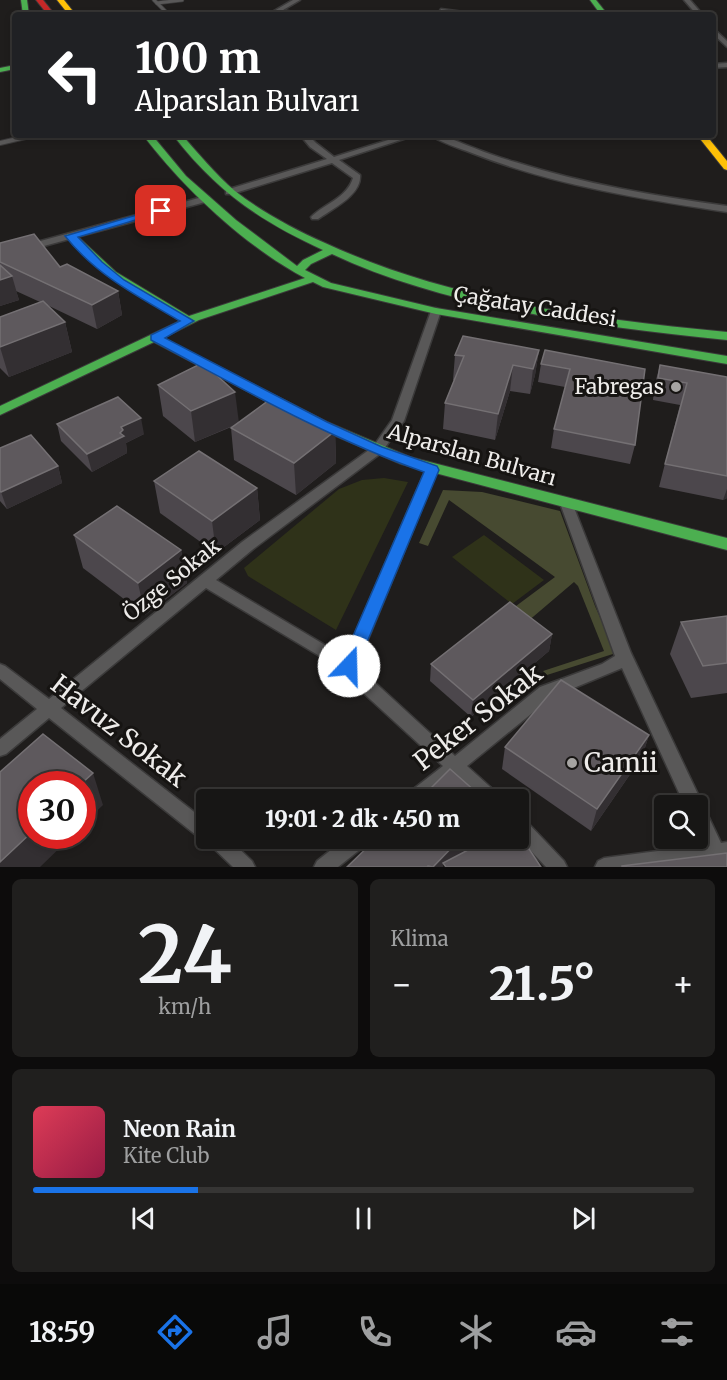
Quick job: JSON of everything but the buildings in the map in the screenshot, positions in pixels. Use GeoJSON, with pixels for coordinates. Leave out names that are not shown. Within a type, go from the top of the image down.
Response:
{"type":"FeatureCollection","features":[{"type":"Feature","properties":{"kind":"main road"},"geometry":{"type":"LineString","coordinates":[[39,0],[49,12]]}},
{"type":"Feature","properties":{"kind":"main road"},"geometry":{"type":"LineString","coordinates":[[60,0],[70,12]]}},
{"type":"Feature","properties":{"kind":"main road"},"geometry":{"type":"LineString","coordinates":[[593,0],[603,12]]}},
{"type":"Feature","properties":{"kind":"main road","name":"Çağatay Caddesi"},"geometry":{"type":"LineString","coordinates":[[149,138],[173,167],[206,199],[298,271],[312,279],[337,288],[436,311],[727,360]]}},
{"type":"Feature","properties":{"kind":"main road","name":"Çağatay Caddesi"},"geometry":{"type":"LineString","coordinates":[[180,138],[208,172],[229,192],[287,230],[365,265],[431,285],[532,309],[636,327],[727,336]]}},
{"type":"Feature","properties":{"kind":"main road"},"geometry":{"type":"LineString","coordinates":[[704,138],[722,154],[727,167]]}},
{"type":"Feature","properties":{"kind":"main road"},"geometry":{"type":"LineString","coordinates":[[71,236],[98,265],[120,282],[189,321]]}},
{"type":"Feature","properties":{"kind":"main road"},"geometry":{"type":"LineString","coordinates":[[298,271],[307,262],[330,251]]}},
{"type":"Feature","properties":{"kind":"main road"},"geometry":{"type":"LineString","coordinates":[[337,288],[352,282],[365,265]]}},
{"type":"Feature","properties":{"kind":"main road"},"geometry":{"type":"LineString","coordinates":[[0,411],[189,321],[312,279]]}},
{"type":"Feature","properties":{"kind":"main road","name":"Alparslan Bulvarı"},"geometry":{"type":"LineString","coordinates":[[155,338],[270,399],[377,450],[432,470],[727,544]]}},
{"type":"Feature","properties":{"kind":"street"},"geometry":{"type":"LineString","coordinates":[[278,11],[297,0]]}},
{"type":"Feature","properties":{"kind":"street"},"geometry":{"type":"LineString","coordinates":[[687,0],[697,12]]}},
{"type":"Feature","properties":{"kind":"street"},"geometry":{"type":"LineString","coordinates":[[439,12],[448,5]]}},
{"type":"Feature","properties":{"kind":"street"},"geometry":{"type":"LineString","coordinates":[[278,11],[284,12]]}},
{"type":"Feature","properties":{"kind":"street"},"geometry":{"type":"LineString","coordinates":[[307,138],[357,177],[356,185],[315,217]]}},
{"type":"Feature","properties":{"kind":"street"},"geometry":{"type":"LineString","coordinates":[[229,192],[402,138]]}},
{"type":"Feature","properties":{"kind":"street"},"geometry":{"type":"LineString","coordinates":[[442,138],[509,164],[559,178],[611,190],[727,208]]}},
{"type":"Feature","properties":{"kind":"street"},"geometry":{"type":"LineString","coordinates":[[0,255],[206,199]]}},
{"type":"Feature","properties":{"kind":"street","name":"Özge Sokak"},"geometry":{"type":"LineString","coordinates":[[0,749],[247,546],[377,450],[398,420],[436,311]]}},
{"type":"Feature","properties":{"kind":"street"},"geometry":{"type":"LineString","coordinates":[[349,666],[432,470]]}},
{"type":"Feature","properties":{"kind":"street"},"geometry":{"type":"LineString","coordinates":[[566,503],[623,653],[689,795]]}},
{"type":"Feature","properties":{"kind":"street"},"geometry":{"type":"LineString","coordinates":[[205,580],[349,666],[352,673],[481,789]]}},
{"type":"Feature","properties":{"kind":"street","name":"Peker Sokak"},"geometry":{"type":"LineString","coordinates":[[427,789],[546,692],[618,663],[623,653]]}},
{"type":"Feature","properties":{"kind":"street","name":"Havuz Sokak"},"geometry":{"type":"LineString","coordinates":[[0,670],[196,824]]}},
{"type":"Feature","properties":{"kind":"street"},"geometry":{"type":"LineString","coordinates":[[604,867],[722,852],[708,829]]}},
{"type":"Feature","properties":{"kind":"street"},"geometry":{"type":"LineString","coordinates":[[529,837],[558,867]]}},
{"type":"Feature","properties":{"kind":"street"},"geometry":{"type":"LineString","coordinates":[[226,849],[246,867]]}},
{"type":"Feature","properties":{"kind":"street"},"geometry":{"type":"LineString","coordinates":[[323,867],[347,849]]}},
{"type":"Feature","properties":{"kind":"lane"},"geometry":{"type":"LineString","coordinates":[[155,2],[182,0]]}},
{"type":"Feature","properties":{"kind":"lane"},"geometry":{"type":"LineString","coordinates":[[0,143],[21,138]]}},
{"type":"Feature","properties":{"kind":"green space"},"geometry":{"type":"Polygon","coordinates":[[[384,478],[408,482],[336,630],[248,576],[244,568],[339,489],[362,480],[384,478]]]}},
{"type":"Feature","properties":{"kind":"green space"},"geometry":{"type":"Polygon","coordinates":[[[443,490],[482,492],[560,511],[595,606],[616,653],[547,675],[543,671],[604,651],[578,586],[574,582],[527,622],[512,609],[555,577],[449,500],[428,546],[419,543],[443,490]]]}},
{"type":"Feature","properties":{"kind":"green space"},"geometry":{"type":"Polygon","coordinates":[[[484,535],[544,580],[512,604],[452,557],[484,535]]]}},
{"type":"Feature","properties":{"kind":"traffic: fast"},"geometry":{"type":"LineString","coordinates":[[24,0],[26,12]]}},
{"type":"Feature","properties":{"kind":"traffic: fast"},"geometry":{"type":"LineString","coordinates":[[593,0],[603,12]]}},
{"type":"Feature","properties":{"kind":"traffic: fast"},"geometry":{"type":"LineString","coordinates":[[0,70],[12,68]]}},
{"type":"Feature","properties":{"kind":"traffic: fast"},"geometry":{"type":"LineString","coordinates":[[150,138],[183,178],[232,222],[290,266],[327,285],[436,311],[727,360]]}},
{"type":"Feature","properties":{"kind":"traffic: fast"},"geometry":{"type":"LineString","coordinates":[[180,138],[215,178],[241,200],[292,232],[349,258],[410,280],[539,311],[604,322],[727,336]]}},
{"type":"Feature","properties":{"kind":"traffic: fast"},"geometry":{"type":"LineString","coordinates":[[71,236],[112,274],[189,321]]}},
{"type":"Feature","properties":{"kind":"traffic: fast"},"geometry":{"type":"LineString","coordinates":[[298,271],[307,262],[330,251]]}},
{"type":"Feature","properties":{"kind":"traffic: fast"},"geometry":{"type":"LineString","coordinates":[[0,411],[195,318],[312,279]]}},
{"type":"Feature","properties":{"kind":"traffic: fast"},"geometry":{"type":"LineString","coordinates":[[155,338],[322,425],[406,461],[727,544]]}},
{"type":"Feature","properties":{"kind":"traffic: slow"},"geometry":{"type":"LineString","coordinates":[[60,0],[70,12]]}},
{"type":"Feature","properties":{"kind":"traffic: slow"},"geometry":{"type":"LineString","coordinates":[[703,138],[727,167]]}},
{"type":"Feature","properties":{"kind":"traffic: jam"},"geometry":{"type":"LineString","coordinates":[[39,0],[49,12]]}},
{"type":"Feature","properties":{"kind":"place","name":"Fabregas"},"geometry":{"type":"Point","coordinates":[676,387]}},
{"type":"Feature","properties":{"kind":"place","name":"Camii"},"geometry":{"type":"Point","coordinates":[572,763]}},
{"type":"Feature","properties":{"kind":"route"},"geometry":{"type":"LineString","coordinates":[[161,211],[71,236],[86,254],[120,282],[189,321],[155,338],[322,425],[377,450],[432,470],[349,666]]}}]}
